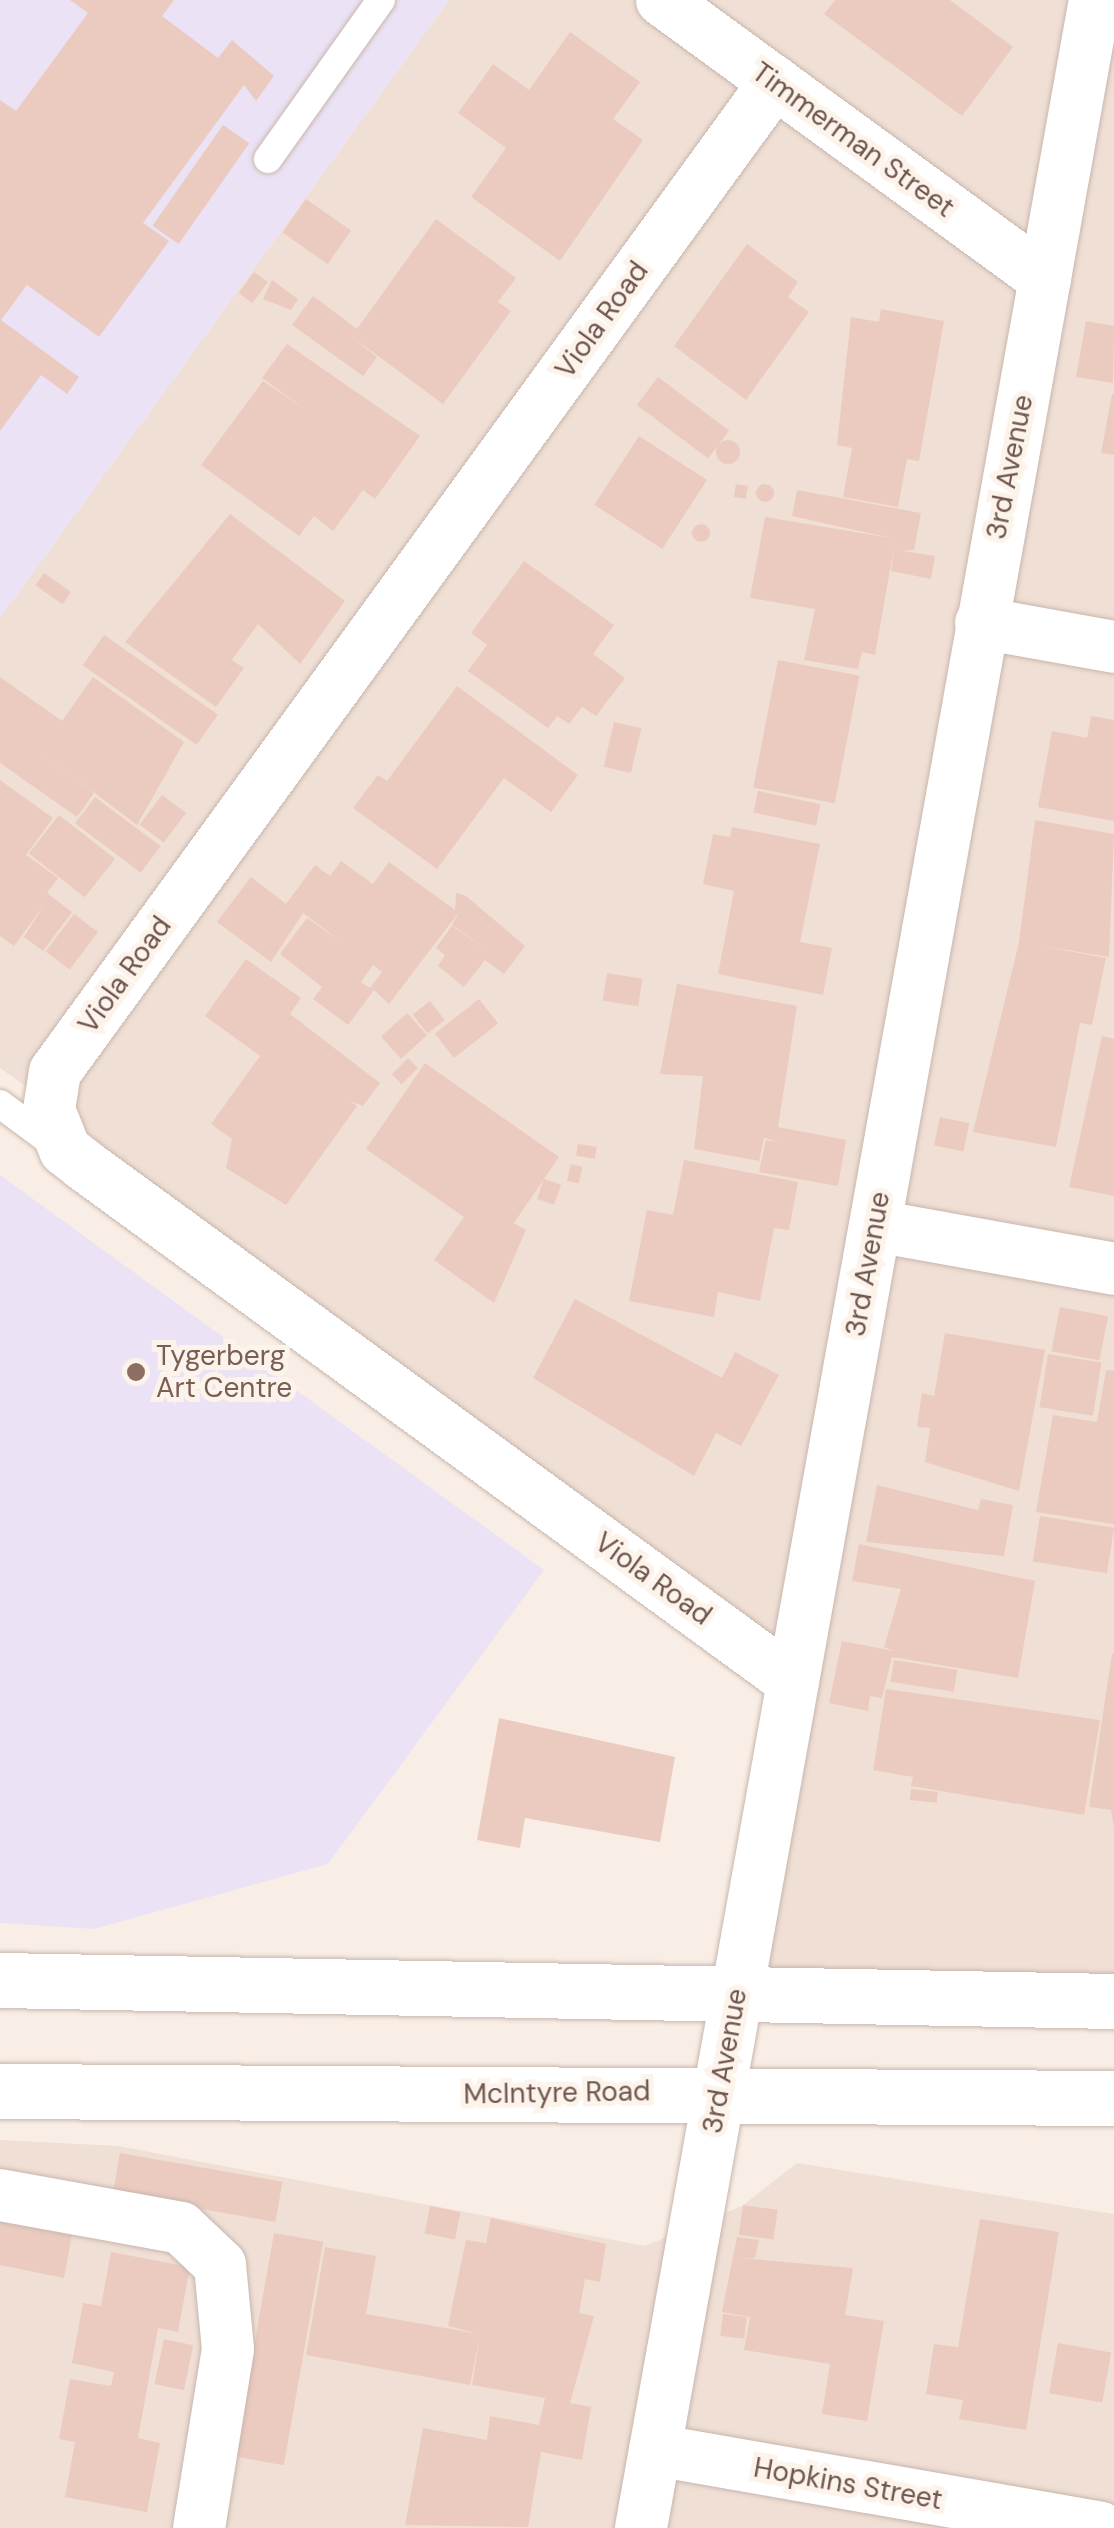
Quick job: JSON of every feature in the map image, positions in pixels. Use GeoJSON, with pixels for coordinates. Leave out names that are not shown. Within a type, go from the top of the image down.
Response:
{"type":"FeatureCollection","features":[{"type":"Feature","properties":{"kind":"main road"},"geometry":{"type":"LineString","coordinates":[[0,1980],[1114,2001]]}},
{"type":"Feature","properties":{"kind":"main road","name":"McIntyre Road"},"geometry":{"type":"LineString","coordinates":[[0,2092],[719,2092],[1114,2098]]}},
{"type":"Feature","properties":{"kind":"street","name":"Timmerman Street"},"geometry":{"type":"LineString","coordinates":[[662,0],[1044,280]]}},
{"type":"Feature","properties":{"kind":"street","name":"3rd Avenue"},"geometry":{"type":"LineString","coordinates":[[641,2528],[981,623],[1044,280],[1101,3]]}},
{"type":"Feature","properties":{"kind":"street","name":"Viola Road"},"geometry":{"type":"LineString","coordinates":[[775,82],[55,1072],[53,1129],[84,1165],[793,1682]]}},
{"type":"Feature","properties":{"kind":"street"},"geometry":{"type":"LineString","coordinates":[[981,623],[1114,647]]}},
{"type":"Feature","properties":{"kind":"street"},"geometry":{"type":"LineString","coordinates":[[876,1226],[1114,1268]]}},
{"type":"Feature","properties":{"kind":"street"},"geometry":{"type":"LineString","coordinates":[[0,2195],[181,2228],[220,2265],[228,2349],[199,2528]]}},
{"type":"Feature","properties":{"kind":"street","name":"Hopkins Street"},"geometry":{"type":"LineString","coordinates":[[655,2450],[1100,2528]]}},
{"type":"Feature","properties":{"kind":"lane"},"geometry":{"type":"LineString","coordinates":[[268,159],[381,0]]}},
{"type":"Feature","properties":{"kind":"lane"},"geometry":{"type":"LineString","coordinates":[[0,1104],[84,1165]]}},
{"type":"Feature","properties":{"kind":"shaded area"},"geometry":{"type":"Polygon","coordinates":[[[0,0],[449,0],[0,618],[0,0]]]}},
{"type":"Feature","properties":{"kind":"shaded area"},"geometry":{"type":"Polygon","coordinates":[[[449,0],[1114,0],[1114,2006],[733,1990],[792,1677],[86,1163],[51,1104],[0,1068],[0,618],[449,0]]]}},
{"type":"Feature","properties":{"kind":"shaded area","name":"Tygerberg Art Centre"},"geometry":{"type":"Polygon","coordinates":[[[0,1175],[544,1570],[328,1864],[94,1929],[0,1923],[0,1175]]]}},
{"type":"Feature","properties":{"kind":"shaded area"},"geometry":{"type":"Polygon","coordinates":[[[0,2140],[118,2146],[645,2246],[742,2206],[797,2163],[1114,2214],[1114,2528],[0,2528],[0,2140]]]}},
{"type":"Feature","properties":{"kind":"building"},"geometry":{"type":"Polygon","coordinates":[[[70,0],[174,0],[162,16],[218,58],[232,40],[274,76],[256,101],[244,85],[143,223],[169,241],[99,337],[27,285],[1,320],[79,377],[67,394],[41,375],[0,431],[0,100],[16,111],[88,13],[70,0]]]}},
{"type":"Feature","properties":{"kind":"building"},"geometry":{"type":"Polygon","coordinates":[[[835,0],[950,0],[1013,47],[962,116],[824,14],[835,0]]]}},
{"type":"Feature","properties":{"kind":"building"},"geometry":{"type":"Polygon","coordinates":[[[570,32],[640,82],[613,119],[643,140],[560,261],[471,197],[506,148],[458,113],[493,64],[529,90],[570,32]]]}},
{"type":"Feature","properties":{"kind":"building"},"geometry":{"type":"Polygon","coordinates":[[[223,125],[249,143],[179,244],[152,226],[223,125]]]}},
{"type":"Feature","properties":{"kind":"building"},"geometry":{"type":"Polygon","coordinates":[[[306,199],[351,231],[328,264],[282,233],[306,199]]]}},
{"type":"Feature","properties":{"kind":"building"},"geometry":{"type":"Polygon","coordinates":[[[436,219],[516,278],[498,302],[511,311],[443,404],[351,336],[377,357],[363,376],[292,325],[313,296],[357,329],[436,219]]]}},
{"type":"Feature","properties":{"kind":"building"},"geometry":{"type":"Polygon","coordinates":[[[747,244],[798,282],[788,297],[809,312],[746,400],[674,346],[747,244]]]}},
{"type":"Feature","properties":{"kind":"building"},"geometry":{"type":"Polygon","coordinates":[[[254,272],[268,282],[252,303],[239,293],[254,272]]]}},
{"type":"Feature","properties":{"kind":"building"},"geometry":{"type":"Polygon","coordinates":[[[272,280],[298,299],[291,310],[263,299],[272,280]]]}},
{"type":"Feature","properties":{"kind":"building"},"geometry":{"type":"Polygon","coordinates":[[[881,309],[944,321],[919,461],[907,459],[898,507],[843,497],[852,448],[837,445],[851,317],[879,322],[881,309]]]}},
{"type":"Feature","properties":{"kind":"building"},"geometry":{"type":"Polygon","coordinates":[[[1086,321],[1114,326],[1113,383],[1076,377],[1086,321]]]}},
{"type":"Feature","properties":{"kind":"building"},"geometry":{"type":"Polygon","coordinates":[[[287,344],[420,436],[375,499],[363,490],[333,531],[314,516],[299,536],[201,465],[263,381],[305,409],[262,378],[287,344]]]}},
{"type":"Feature","properties":{"kind":"building"},"geometry":{"type":"Polygon","coordinates":[[[658,377],[729,431],[708,459],[637,405],[658,377]]]}},
{"type":"Feature","properties":{"kind":"building"},"geometry":{"type":"Polygon","coordinates":[[[1114,394],[1114,455],[1101,453],[1114,394]]]}},
{"type":"Feature","properties":{"kind":"building"},"geometry":{"type":"Polygon","coordinates":[[[639,436],[707,480],[662,549],[594,505],[639,436]]]}},
{"type":"Feature","properties":{"kind":"building"},"geometry":{"type":"Polygon","coordinates":[[[728,440],[737,443],[737,461],[728,464],[719,461],[716,452],[719,443],[728,440]]]}},
{"type":"Feature","properties":{"kind":"building"},"geometry":{"type":"Polygon","coordinates":[[[736,484],[748,486],[746,499],[734,497],[736,484]]]}},
{"type":"Feature","properties":{"kind":"building"},"geometry":{"type":"Polygon","coordinates":[[[765,484],[772,486],[772,500],[765,502],[758,500],[756,493],[758,486],[765,484]]]}},
{"type":"Feature","properties":{"kind":"building"},"geometry":{"type":"Polygon","coordinates":[[[797,490],[921,513],[914,550],[902,551],[935,556],[931,579],[891,571],[894,547],[875,655],[862,652],[858,669],[804,660],[815,609],[750,598],[765,517],[891,538],[792,516],[797,490]]]}},
{"type":"Feature","properties":{"kind":"building"},"geometry":{"type":"Polygon","coordinates":[[[230,514],[345,601],[300,664],[258,624],[232,660],[244,668],[216,707],[125,642],[230,514]]]}},
{"type":"Feature","properties":{"kind":"building"},"geometry":{"type":"Polygon","coordinates":[[[701,524],[710,533],[701,542],[692,533],[701,524]]]}},
{"type":"Feature","properties":{"kind":"building"},"geometry":{"type":"Polygon","coordinates":[[[524,561],[614,625],[593,654],[625,678],[596,716],[582,707],[569,724],[557,716],[548,728],[468,671],[487,645],[471,633],[524,561]]]}},
{"type":"Feature","properties":{"kind":"building"},"geometry":{"type":"Polygon","coordinates":[[[44,573],[71,592],[62,604],[35,585],[44,573]]]}},
{"type":"Feature","properties":{"kind":"building"},"geometry":{"type":"Polygon","coordinates":[[[104,635],[218,715],[197,745],[83,665],[104,635]]]}},
{"type":"Feature","properties":{"kind":"building"},"geometry":{"type":"Polygon","coordinates":[[[778,660],[859,676],[835,803],[753,788],[778,660]]]}},
{"type":"Feature","properties":{"kind":"building"},"geometry":{"type":"Polygon","coordinates":[[[0,677],[62,721],[93,677],[184,742],[137,825],[39,751],[94,793],[77,817],[0,763],[0,677]]]}},
{"type":"Feature","properties":{"kind":"building"},"geometry":{"type":"Polygon","coordinates":[[[457,686],[578,775],[551,812],[504,778],[437,869],[353,808],[378,775],[387,781],[457,686]]]}},
{"type":"Feature","properties":{"kind":"building"},"geometry":{"type":"Polygon","coordinates":[[[1091,716],[1114,720],[1114,821],[1038,807],[1052,731],[1087,738],[1091,716]]]}},
{"type":"Feature","properties":{"kind":"building"},"geometry":{"type":"Polygon","coordinates":[[[614,722],[641,728],[631,773],[604,767],[614,722]]]}},
{"type":"Feature","properties":{"kind":"building"},"geometry":{"type":"Polygon","coordinates":[[[0,780],[53,818],[26,855],[58,878],[47,893],[72,912],[43,951],[24,937],[44,905],[14,946],[0,936],[0,780]]]}},
{"type":"Feature","properties":{"kind":"building"},"geometry":{"type":"Polygon","coordinates":[[[758,791],[821,804],[816,826],[753,813],[758,791]]]}},
{"type":"Feature","properties":{"kind":"building"},"geometry":{"type":"Polygon","coordinates":[[[162,795],[186,813],[164,843],[140,825],[162,795]]]}},
{"type":"Feature","properties":{"kind":"building"},"geometry":{"type":"Polygon","coordinates":[[[95,797],[160,846],[141,873],[75,823],[95,797]]]}},
{"type":"Feature","properties":{"kind":"building"},"geometry":{"type":"Polygon","coordinates":[[[59,815],[115,859],[85,897],[29,854],[59,815]]]}},
{"type":"Feature","properties":{"kind":"building"},"geometry":{"type":"Polygon","coordinates":[[[1035,820],[1114,834],[1109,957],[1037,945],[1106,958],[1092,1025],[1080,1023],[1056,1147],[973,1132],[1019,942],[1035,820]]]}},
{"type":"Feature","properties":{"kind":"building"},"geometry":{"type":"Polygon","coordinates":[[[732,827],[820,844],[800,942],[832,948],[823,995],[718,974],[734,891],[703,884],[713,834],[730,837],[732,827]]]}},
{"type":"Feature","properties":{"kind":"building"},"geometry":{"type":"Polygon","coordinates":[[[341,861],[373,884],[389,862],[455,910],[456,893],[466,896],[525,946],[504,974],[485,960],[464,987],[438,966],[445,955],[436,948],[452,926],[491,953],[452,925],[459,912],[389,1004],[374,990],[348,1025],[313,999],[322,987],[280,954],[307,918],[344,944],[303,913],[271,962],[217,922],[251,877],[286,904],[315,865],[330,876],[341,861]],[[373,965],[361,982],[370,988],[382,972],[373,965]]]}},
{"type":"Feature","properties":{"kind":"building"},"geometry":{"type":"Polygon","coordinates":[[[74,914],[98,932],[70,970],[46,952],[74,914]]]}},
{"type":"Feature","properties":{"kind":"building"},"geometry":{"type":"Polygon","coordinates":[[[246,959],[301,998],[290,1014],[380,1083],[363,1106],[350,1101],[357,1106],[286,1205],[226,1168],[232,1139],[211,1124],[260,1056],[205,1016],[246,959]]]}},
{"type":"Feature","properties":{"kind":"building"},"geometry":{"type":"Polygon","coordinates":[[[607,973],[643,979],[638,1006],[603,1001],[607,973]]]}},
{"type":"Feature","properties":{"kind":"building"},"geometry":{"type":"Polygon","coordinates":[[[677,984],[797,1006],[778,1127],[846,1140],[838,1186],[759,1172],[766,1140],[780,1142],[764,1138],[759,1161],[694,1149],[703,1076],[660,1074],[677,984]]]}},
{"type":"Feature","properties":{"kind":"building"},"geometry":{"type":"Polygon","coordinates":[[[479,999],[498,1023],[454,1058],[435,1033],[479,999]]]}},
{"type":"Feature","properties":{"kind":"building"},"geometry":{"type":"Polygon","coordinates":[[[430,1001],[445,1020],[427,1033],[413,1015],[430,1001]]]}},
{"type":"Feature","properties":{"kind":"building"},"geometry":{"type":"Polygon","coordinates":[[[407,1013],[427,1035],[401,1059],[381,1036],[407,1013]]]}},
{"type":"Feature","properties":{"kind":"building"},"geometry":{"type":"Polygon","coordinates":[[[1102,1036],[1114,1039],[1114,1196],[1069,1187],[1102,1036]]]}},
{"type":"Feature","properties":{"kind":"building"},"geometry":{"type":"Polygon","coordinates":[[[408,1058],[418,1068],[402,1084],[392,1074],[408,1058]]]}},
{"type":"Feature","properties":{"kind":"building"},"geometry":{"type":"Polygon","coordinates":[[[425,1063],[559,1157],[514,1223],[526,1230],[494,1303],[434,1260],[464,1217],[366,1149],[425,1063]]]}},
{"type":"Feature","properties":{"kind":"building"},"geometry":{"type":"Polygon","coordinates":[[[940,1117],[969,1123],[963,1152],[934,1145],[940,1117]]]}},
{"type":"Feature","properties":{"kind":"building"},"geometry":{"type":"Polygon","coordinates":[[[578,1144],[597,1147],[595,1159],[576,1156],[578,1144]]]}},
{"type":"Feature","properties":{"kind":"building"},"geometry":{"type":"Polygon","coordinates":[[[684,1160],[798,1182],[789,1230],[774,1228],[760,1301],[718,1292],[714,1317],[629,1301],[647,1210],[673,1215],[684,1160]]]}},
{"type":"Feature","properties":{"kind":"building"},"geometry":{"type":"Polygon","coordinates":[[[571,1164],[583,1167],[579,1183],[567,1180],[571,1164]]]}},
{"type":"Feature","properties":{"kind":"building"},"geometry":{"type":"Polygon","coordinates":[[[544,1179],[561,1185],[554,1205],[537,1199],[544,1179]]]}},
{"type":"Feature","properties":{"kind":"building"},"geometry":{"type":"Polygon","coordinates":[[[575,1299],[722,1378],[735,1352],[779,1375],[741,1446],[716,1433],[694,1476],[533,1378],[575,1299]]]}},
{"type":"Feature","properties":{"kind":"building"},"geometry":{"type":"Polygon","coordinates":[[[1060,1307],[1108,1316],[1100,1361],[1051,1351],[1060,1307]]]}},
{"type":"Feature","properties":{"kind":"building"},"geometry":{"type":"Polygon","coordinates":[[[945,1333],[1045,1350],[1019,1491],[925,1462],[930,1428],[917,1427],[922,1393],[934,1396],[945,1333]]]}},
{"type":"Feature","properties":{"kind":"building"},"geometry":{"type":"Polygon","coordinates":[[[1048,1354],[1101,1362],[1093,1416],[1040,1407],[1048,1354]]]}},
{"type":"Feature","properties":{"kind":"building"},"geometry":{"type":"Polygon","coordinates":[[[1106,1370],[1114,1371],[1114,1524],[1036,1512],[1053,1415],[1097,1422],[1106,1370]]]}},
{"type":"Feature","properties":{"kind":"building"},"geometry":{"type":"Polygon","coordinates":[[[877,1485],[978,1510],[981,1499],[1013,1505],[1004,1556],[866,1542],[877,1485]]]}},
{"type":"Feature","properties":{"kind":"building"},"geometry":{"type":"Polygon","coordinates":[[[1040,1516],[1114,1528],[1107,1573],[1033,1561],[1040,1516]]]}},
{"type":"Feature","properties":{"kind":"building"},"geometry":{"type":"Polygon","coordinates":[[[859,1544],[1035,1581],[1018,1678],[892,1657],[882,1698],[870,1696],[868,1711],[829,1703],[842,1641],[894,1651],[884,1647],[901,1589],[852,1581],[859,1544]]]}},
{"type":"Feature","properties":{"kind":"building"},"geometry":{"type":"Polygon","coordinates":[[[1112,1654],[1114,1828],[1111,1810],[1089,1807],[1112,1654]]]}},
{"type":"Feature","properties":{"kind":"building"},"geometry":{"type":"Polygon","coordinates":[[[894,1660],[957,1670],[954,1692],[891,1682],[894,1660]]]}},
{"type":"Feature","properties":{"kind":"building"},"geometry":{"type":"Polygon","coordinates":[[[886,1689],[1100,1720],[1084,1815],[911,1786],[913,1777],[873,1770],[886,1689]]]}},
{"type":"Feature","properties":{"kind":"building"},"geometry":{"type":"Polygon","coordinates":[[[499,1718],[675,1757],[660,1842],[525,1818],[520,1848],[477,1840],[499,1718]]]}},
{"type":"Feature","properties":{"kind":"building"},"geometry":{"type":"Polygon","coordinates":[[[911,1789],[938,1792],[937,1803],[910,1800],[911,1789]]]}},
{"type":"Feature","properties":{"kind":"building"},"geometry":{"type":"Polygon","coordinates":[[[120,2153],[282,2182],[275,2222],[113,2193],[120,2153]]]}},
{"type":"Feature","properties":{"kind":"building"},"geometry":{"type":"Polygon","coordinates":[[[743,2205],[778,2210],[773,2240],[739,2235],[743,2205]]]}},
{"type":"Feature","properties":{"kind":"building"},"geometry":{"type":"Polygon","coordinates":[[[430,2206],[460,2212],[455,2239],[425,2233],[430,2206]]]}},
{"type":"Feature","properties":{"kind":"building"},"geometry":{"type":"Polygon","coordinates":[[[491,2218],[606,2244],[600,2282],[585,2279],[579,2313],[594,2316],[570,2403],[591,2407],[582,2460],[541,2452],[528,2527],[405,2525],[423,2428],[487,2440],[490,2416],[539,2425],[545,2398],[472,2385],[480,2336],[470,2385],[306,2355],[325,2247],[376,2256],[366,2314],[479,2334],[448,2326],[466,2240],[486,2243],[491,2218]]]}},
{"type":"Feature","properties":{"kind":"building"},"geometry":{"type":"Polygon","coordinates":[[[980,2219],[1059,2232],[1026,2430],[959,2419],[963,2400],[926,2394],[934,2344],[958,2347],[980,2219]]]}},
{"type":"Feature","properties":{"kind":"building"},"geometry":{"type":"Polygon","coordinates":[[[0,2222],[72,2235],[64,2278],[0,2265],[0,2222]]]}},
{"type":"Feature","properties":{"kind":"building"},"geometry":{"type":"Polygon","coordinates":[[[274,2233],[323,2242],[284,2465],[235,2457],[274,2233]]]}},
{"type":"Feature","properties":{"kind":"building"},"geometry":{"type":"Polygon","coordinates":[[[737,2237],[759,2240],[755,2258],[741,2258],[853,2268],[845,2315],[884,2321],[867,2421],[822,2414],[830,2364],[744,2350],[750,2317],[722,2312],[737,2237]]]}},
{"type":"Feature","properties":{"kind":"building"},"geometry":{"type":"Polygon","coordinates":[[[111,2252],[190,2267],[178,2332],[158,2328],[138,2438],[160,2443],[147,2512],[65,2497],[75,2442],[59,2439],[70,2379],[111,2386],[114,2372],[72,2363],[83,2303],[101,2306],[111,2252]]]}},
{"type":"Feature","properties":{"kind":"building"},"geometry":{"type":"Polygon","coordinates":[[[723,2314],[747,2317],[744,2339],[720,2336],[723,2314]]]}},
{"type":"Feature","properties":{"kind":"building"},"geometry":{"type":"Polygon","coordinates":[[[164,2339],[193,2345],[184,2390],[154,2384],[164,2339]]]}},
{"type":"Feature","properties":{"kind":"building"},"geometry":{"type":"Polygon","coordinates":[[[1058,2343],[1111,2352],[1102,2403],[1049,2393],[1058,2343]]]}},
{"type":"Feature","properties":{"kind":"place","name":"Tygerberg Art Centre"},"geometry":{"type":"Point","coordinates":[136,1372]}}]}
